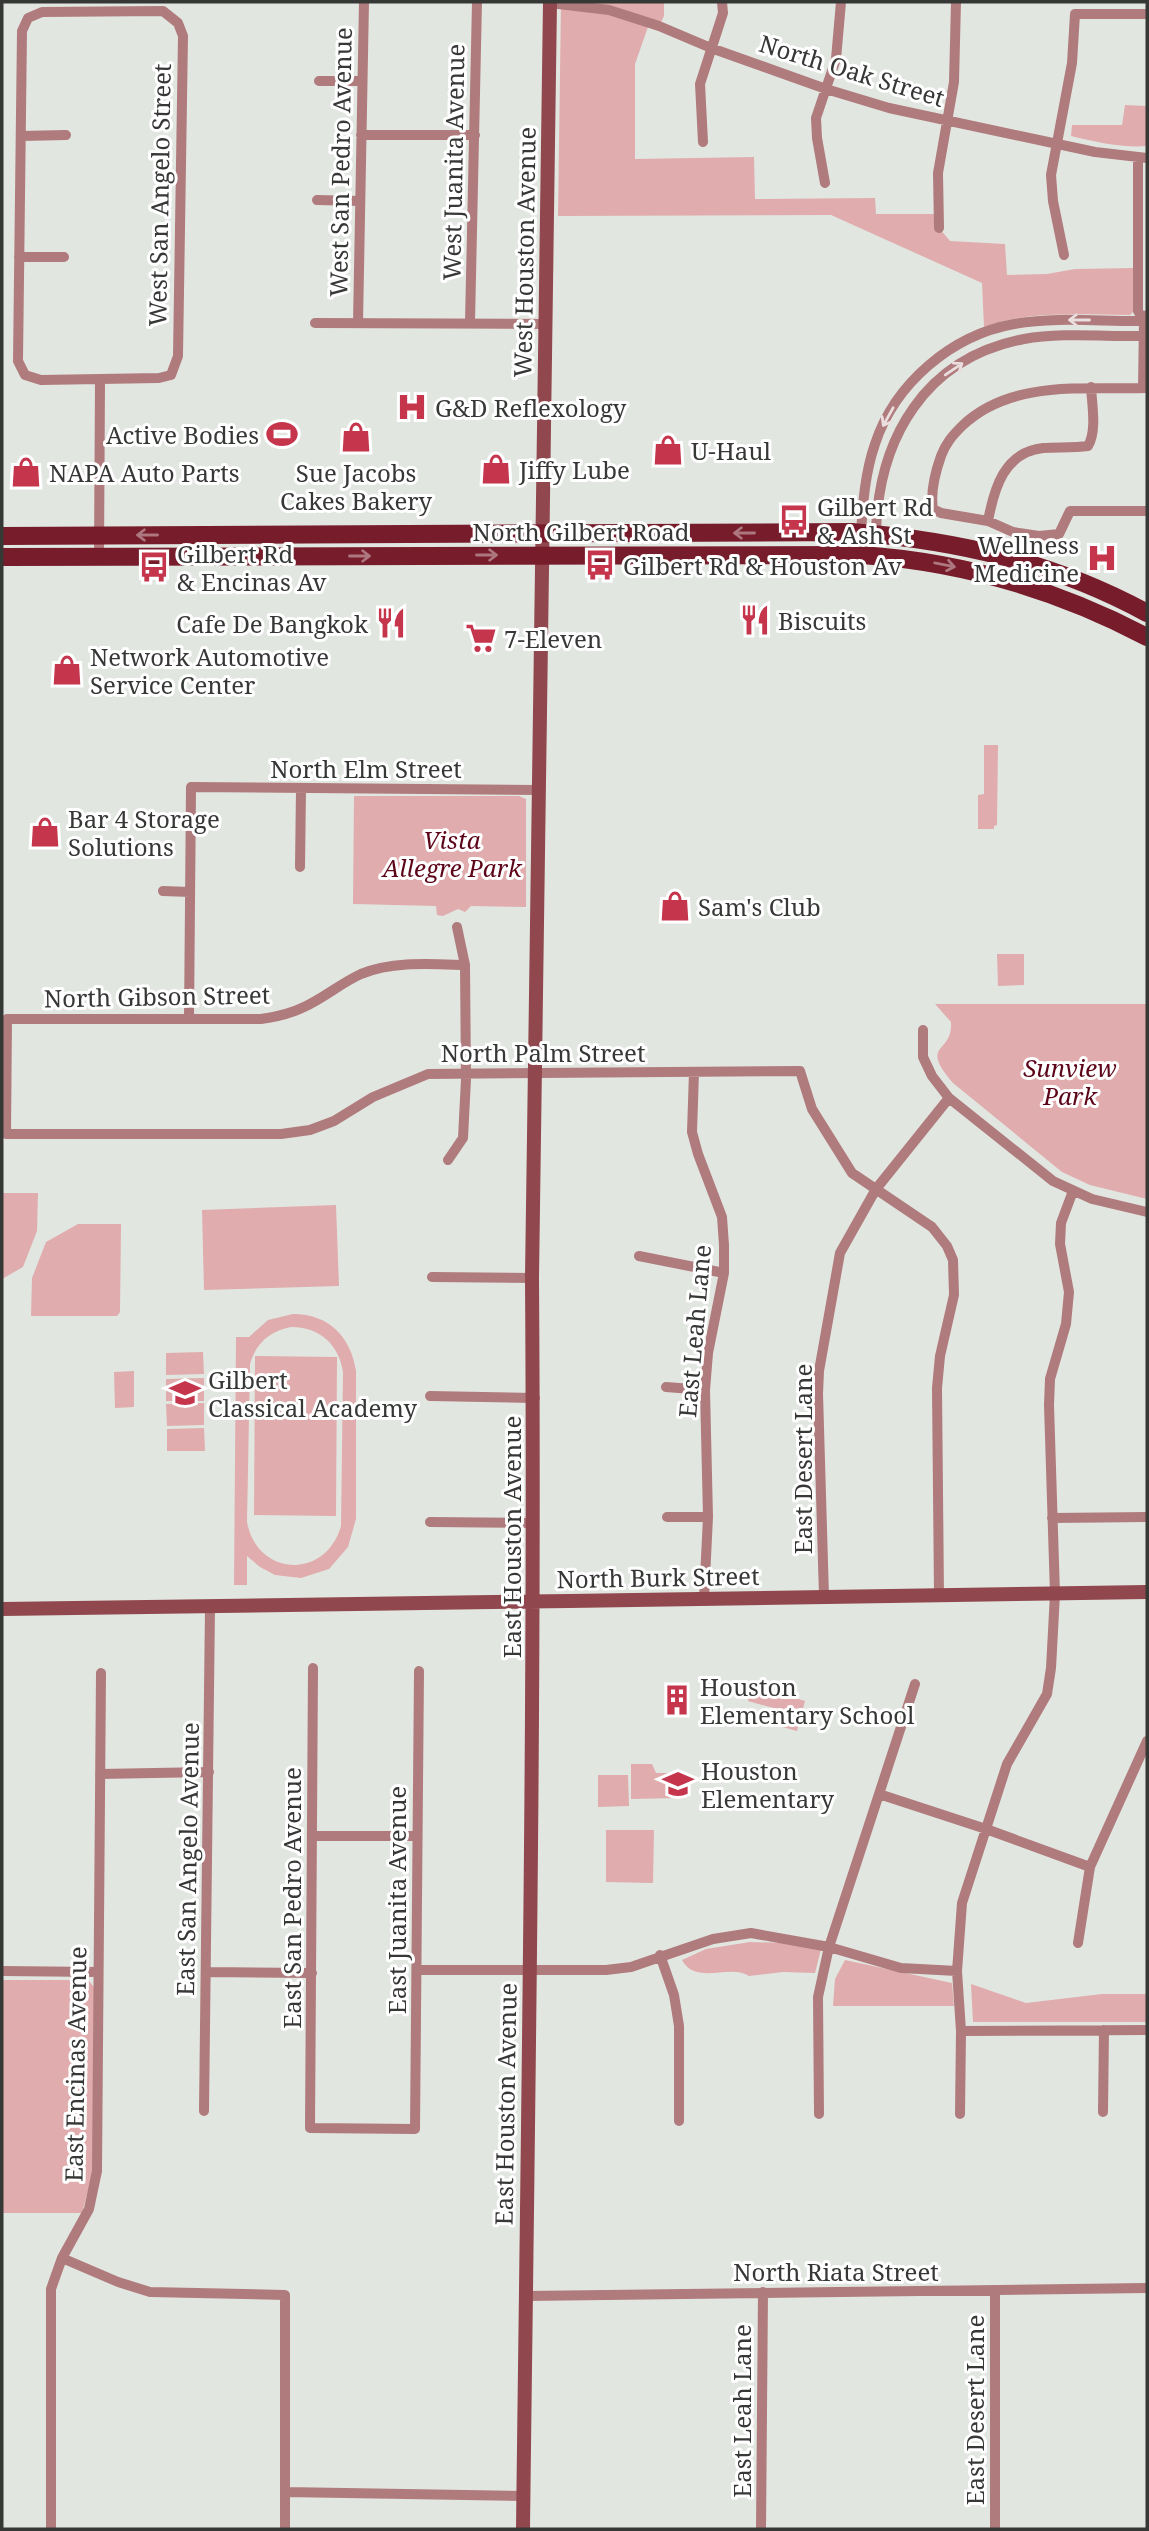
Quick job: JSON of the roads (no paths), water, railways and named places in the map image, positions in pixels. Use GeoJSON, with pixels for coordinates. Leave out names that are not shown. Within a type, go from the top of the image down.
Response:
{"type":"FeatureCollection","features":[{"type":"Feature","properties":{"kind":"main road","name":"North Gilbert Road"},"geometry":{"type":"LineString","coordinates":[[2,557],[216,555],[869,533],[958,544],[1016,559],[1089,584],[1147,613]]}},
{"type":"Feature","properties":{"kind":"main road","name":"North Gilbert Road"},"geometry":{"type":"LineString","coordinates":[[2,536],[215,535],[852,554],[924,561],[997,576],[1106,615],[1147,637]]}},
{"type":"Feature","properties":{"kind":"main road"},"geometry":{"type":"LineString","coordinates":[[215,535],[216,555]]}},
{"type":"Feature","properties":{"kind":"street","name":"West San Pedro Avenue"},"geometry":{"type":"LineString","coordinates":[[358,323],[363,2]]}},
{"type":"Feature","properties":{"kind":"street","name":"West Juanita Avenue"},"geometry":{"type":"LineString","coordinates":[[470,322],[477,2]]}},
{"type":"Feature","properties":{"kind":"street"},"geometry":{"type":"LineString","coordinates":[[703,142],[700,84],[723,13],[722,2]]}},
{"type":"Feature","properties":{"kind":"street"},"geometry":{"type":"LineString","coordinates":[[825,183],[816,118],[836,59],[841,2]]}},
{"type":"Feature","properties":{"kind":"street"},"geometry":{"type":"LineString","coordinates":[[939,228],[938,173],[954,82],[956,2]]}},
{"type":"Feature","properties":{"kind":"street","name":"North Oak Street"},"geometry":{"type":"LineString","coordinates":[[550,3],[609,10],[826,89],[889,108],[1118,156],[1143,158]]}},
{"type":"Feature","properties":{"kind":"street","name":"West Houston Avenue"},"geometry":{"type":"LineString","coordinates":[[541,545],[550,3]]}},
{"type":"Feature","properties":{"kind":"street"},"geometry":{"type":"LineString","coordinates":[[99,556],[100,381],[41,380],[25,375],[18,360],[22,31],[28,18],[42,12],[103,6]]}},
{"type":"Feature","properties":{"kind":"street","name":"West San Angelo Street"},"geometry":{"type":"LineString","coordinates":[[100,381],[171,375],[178,356],[183,36],[178,23],[163,11],[103,6]]}},
{"type":"Feature","properties":{"kind":"street"},"geometry":{"type":"LineString","coordinates":[[1064,255],[1051,174],[1072,63],[1075,14],[1147,14]]}},
{"type":"Feature","properties":{"kind":"street"},"geometry":{"type":"LineString","coordinates":[[319,81],[362,81]]}},
{"type":"Feature","properties":{"kind":"street"},"geometry":{"type":"LineString","coordinates":[[22,136],[66,135]]}},
{"type":"Feature","properties":{"kind":"street"},"geometry":{"type":"LineString","coordinates":[[361,135],[475,135]]}},
{"type":"Feature","properties":{"kind":"street"},"geometry":{"type":"LineString","coordinates":[[1143,158],[1138,311],[1146,319],[1145,388],[1045,390],[993,404],[974,415],[947,442],[936,472],[931,498],[933,509],[941,513],[988,521],[1013,532],[1039,536],[1059,534],[1070,511],[1147,510]]}},
{"type":"Feature","properties":{"kind":"street"},"geometry":{"type":"LineString","coordinates":[[317,200],[360,201]]}},
{"type":"Feature","properties":{"kind":"street"},"geometry":{"type":"LineString","coordinates":[[19,257],[64,257]]}},
{"type":"Feature","properties":{"kind":"street"},"geometry":{"type":"LineString","coordinates":[[869,533],[866,479],[878,434],[899,397],[919,374],[945,353],[979,334],[1015,324],[1051,320],[1146,319]]}},
{"type":"Feature","properties":{"kind":"street"},"geometry":{"type":"LineString","coordinates":[[315,323],[546,324]]}},
{"type":"Feature","properties":{"kind":"street"},"geometry":{"type":"LineString","coordinates":[[869,533],[891,447],[910,410],[931,384],[979,354],[1026,339],[1146,336]]}},
{"type":"Feature","properties":{"kind":"street"},"geometry":{"type":"LineString","coordinates":[[988,521],[993,494],[1003,472],[1014,460],[1024,453],[1041,448],[1088,446],[1092,427],[1091,387]]}},
{"type":"Feature","properties":{"kind":"street","name":"East Houston Avenue"},"geometry":{"type":"LineString","coordinates":[[523,2529],[541,545]]}},
{"type":"Feature","properties":{"kind":"street","name":"North Elm Street"},"geometry":{"type":"LineString","coordinates":[[190,892],[191,787],[539,790]]}},
{"type":"Feature","properties":{"kind":"street"},"geometry":{"type":"LineString","coordinates":[[300,867],[301,789]]}},
{"type":"Feature","properties":{"kind":"street"},"geometry":{"type":"LineString","coordinates":[[163,891],[190,892],[189,1018]]}},
{"type":"Feature","properties":{"kind":"street"},"geometry":{"type":"LineString","coordinates":[[448,1160],[463,1139],[466,1074],[465,965],[457,927]]}},
{"type":"Feature","properties":{"kind":"street","name":"North Gibson Street"},"geometry":{"type":"LineString","coordinates":[[6,1134],[6,1019],[261,1019],[285,1015],[305,1007],[362,974],[395,966],[465,965]]}},
{"type":"Feature","properties":{"kind":"street"},"geometry":{"type":"LineString","coordinates":[[923,1030],[923,1057],[932,1076],[949,1098],[1053,1181],[1092,1199],[1147,1212]]}},
{"type":"Feature","properties":{"kind":"street","name":"North Palm Street"},"geometry":{"type":"LineString","coordinates":[[6,1134],[281,1134],[310,1130],[334,1121],[373,1097],[428,1074],[800,1071],[812,1109],[852,1173],[876,1189]]}},
{"type":"Feature","properties":{"kind":"street","name":"East Leah Lane"},"geometry":{"type":"LineString","coordinates":[[694,1072],[692,1132],[722,1217],[724,1273],[708,1353],[705,1390],[708,1517],[704,1598]]}},
{"type":"Feature","properties":{"kind":"street","name":"East Desert Lane"},"geometry":{"type":"LineString","coordinates":[[824,1597],[819,1371],[840,1253],[876,1189],[949,1098]]}},
{"type":"Feature","properties":{"kind":"street"},"geometry":{"type":"LineString","coordinates":[[876,1189],[932,1227],[947,1246],[953,1260],[954,1295],[940,1356],[937,1388],[939,1595]]}},
{"type":"Feature","properties":{"kind":"street"},"geometry":{"type":"LineString","coordinates":[[960,2114],[961,2031],[957,1971],[962,1903],[1007,1764],[1047,1694],[1051,1668],[1055,1594],[1049,1392],[1050,1379],[1066,1324],[1069,1292],[1059,1244],[1060,1223],[1073,1191]]}},
{"type":"Feature","properties":{"kind":"street"},"geometry":{"type":"LineString","coordinates":[[639,1256],[724,1273]]}},
{"type":"Feature","properties":{"kind":"street"},"geometry":{"type":"LineString","coordinates":[[432,1277],[533,1278]]}},
{"type":"Feature","properties":{"kind":"street"},"geometry":{"type":"LineString","coordinates":[[666,1387],[705,1390]]}},
{"type":"Feature","properties":{"kind":"street"},"geometry":{"type":"LineString","coordinates":[[430,1396],[535,1398]]}},
{"type":"Feature","properties":{"kind":"street"},"geometry":{"type":"LineString","coordinates":[[667,1517],[708,1517]]}},
{"type":"Feature","properties":{"kind":"street"},"geometry":{"type":"LineString","coordinates":[[1052,1518],[1147,1517]]}},
{"type":"Feature","properties":{"kind":"street"},"geometry":{"type":"LineString","coordinates":[[430,1522],[534,1523]]}},
{"type":"Feature","properties":{"kind":"street","name":"North Burk Street"},"geometry":{"type":"LineString","coordinates":[[2,1609],[1147,1592]]}},
{"type":"Feature","properties":{"kind":"street","name":"East San Angelo Avenue"},"geometry":{"type":"LineString","coordinates":[[204,2111],[210,1607]]}},
{"type":"Feature","properties":{"kind":"street","name":"East San Pedro Avenue"},"geometry":{"type":"LineString","coordinates":[[310,2128],[313,1668]]}},
{"type":"Feature","properties":{"kind":"street","name":"East Juanita Avenue"},"geometry":{"type":"LineString","coordinates":[[310,2128],[415,2129],[419,1671]]}},
{"type":"Feature","properties":{"kind":"street","name":"East Encinas Avenue"},"geometry":{"type":"LineString","coordinates":[[51,2529],[51,2289],[62,2258],[89,2209],[97,2171],[101,1674]]}},
{"type":"Feature","properties":{"kind":"street"},"geometry":{"type":"LineString","coordinates":[[819,2113],[818,1997],[829,1947],[915,1684]]}},
{"type":"Feature","properties":{"kind":"street"},"geometry":{"type":"LineString","coordinates":[[1078,1943],[1090,1867],[1143,1764],[1147,1741]]}},
{"type":"Feature","properties":{"kind":"street"},"geometry":{"type":"LineString","coordinates":[[100,1774],[209,1772]]}},
{"type":"Feature","properties":{"kind":"street"},"geometry":{"type":"LineString","coordinates":[[879,1794],[1090,1867]]}},
{"type":"Feature","properties":{"kind":"street"},"geometry":{"type":"LineString","coordinates":[[312,1836],[417,1836]]}},
{"type":"Feature","properties":{"kind":"street"},"geometry":{"type":"LineString","coordinates":[[417,1970],[606,1970],[631,1967],[713,1939],[751,1933],[829,1947],[901,1968],[957,1971]]}},
{"type":"Feature","properties":{"kind":"street"},"geometry":{"type":"LineString","coordinates":[[660,1955],[674,1994],[679,2026],[678,2121]]}},
{"type":"Feature","properties":{"kind":"street"},"geometry":{"type":"LineString","coordinates":[[2,1971],[98,1972]]}},
{"type":"Feature","properties":{"kind":"street"},"geometry":{"type":"LineString","coordinates":[[207,1972],[312,1973]]}},
{"type":"Feature","properties":{"kind":"street"},"geometry":{"type":"LineString","coordinates":[[1103,2112],[1104,2030]]}},
{"type":"Feature","properties":{"kind":"street"},"geometry":{"type":"LineString","coordinates":[[961,2031],[1147,2030]]}},
{"type":"Feature","properties":{"kind":"street"},"geometry":{"type":"LineString","coordinates":[[62,2258],[118,2282],[150,2291],[285,2295],[285,2529]]}},
{"type":"Feature","properties":{"kind":"street","name":"North Riata Street"},"geometry":{"type":"LineString","coordinates":[[526,2296],[1147,2288]]}},
{"type":"Feature","properties":{"kind":"street","name":"East Desert Lane"},"geometry":{"type":"LineString","coordinates":[[995,2291],[995,2529]]}},
{"type":"Feature","properties":{"kind":"street","name":"East Leah Lane"},"geometry":{"type":"LineString","coordinates":[[761,2529],[762,2292]]}},
{"type":"Feature","properties":{"kind":"street"},"geometry":{"type":"LineString","coordinates":[[285,2492],[524,2496]]}},
{"type":"Feature","properties":{"kind":"place","name":"G&D Reflexology"},"geometry":{"type":"Point","coordinates":[412,407]}},
{"type":"Feature","properties":{"kind":"place","name":"Active Bodies"},"geometry":{"type":"Point","coordinates":[282,434]}},
{"type":"Feature","properties":{"kind":"place","name":"Sue Jacobs Cakes Bakery"},"geometry":{"type":"Point","coordinates":[356,437]}},
{"type":"Feature","properties":{"kind":"place","name":"U-Haul"},"geometry":{"type":"Point","coordinates":[668,450]}},
{"type":"Feature","properties":{"kind":"place","name":"Jiffy Lube"},"geometry":{"type":"Point","coordinates":[496,469]}},
{"type":"Feature","properties":{"kind":"place","name":"NAPA Auto Parts"},"geometry":{"type":"Point","coordinates":[26,472]}},
{"type":"Feature","properties":{"kind":"place","name":"Gilbert Rd & Ash St"},"geometry":{"type":"Point","coordinates":[794,520]}},
{"type":"Feature","properties":{"kind":"place","name":"Wellness Medicine"},"geometry":{"type":"Point","coordinates":[1102,558]}},
{"type":"Feature","properties":{"kind":"place","name":"Gilbert Rd & Houston Av"},"geometry":{"type":"Point","coordinates":[600,565]}},
{"type":"Feature","properties":{"kind":"place","name":"Gilbert Rd & Encinas Av"},"geometry":{"type":"Point","coordinates":[154,567]}},
{"type":"Feature","properties":{"kind":"place","name":"Biscuits"},"geometry":{"type":"Point","coordinates":[755,620]}},
{"type":"Feature","properties":{"kind":"place","name":"Cafe De Bangkok"},"geometry":{"type":"Point","coordinates":[391,623]}},
{"type":"Feature","properties":{"kind":"place","name":"7-Eleven"},"geometry":{"type":"Point","coordinates":[481,638]}},
{"type":"Feature","properties":{"kind":"place","name":"Network Automotive Service Center"},"geometry":{"type":"Point","coordinates":[67,670]}},
{"type":"Feature","properties":{"kind":"place","name":"Bar 4 Storage Solutions"},"geometry":{"type":"Point","coordinates":[45,832]}},
{"type":"Feature","properties":{"kind":"place","name":"Sam's Club"},"geometry":{"type":"Point","coordinates":[675,906]}},
{"type":"Feature","properties":{"kind":"place","name":"Gilbert Classical Academy"},"geometry":{"type":"Point","coordinates":[185,1393]}},
{"type":"Feature","properties":{"kind":"place","name":"Houston Elementary School"},"geometry":{"type":"Point","coordinates":[677,1700]}},
{"type":"Feature","properties":{"kind":"place","name":"Houston Elementary"},"geometry":{"type":"Point","coordinates":[678,1784]}},
{"type":"Feature","properties":{"kind":"park label","name":"Vista Allegre Park"},"geometry":{"type":"Point","coordinates":[452,853]}},
{"type":"Feature","properties":{"kind":"park label","name":"Sunview Park"},"geometry":{"type":"Point","coordinates":[1070,1081]}}]}
